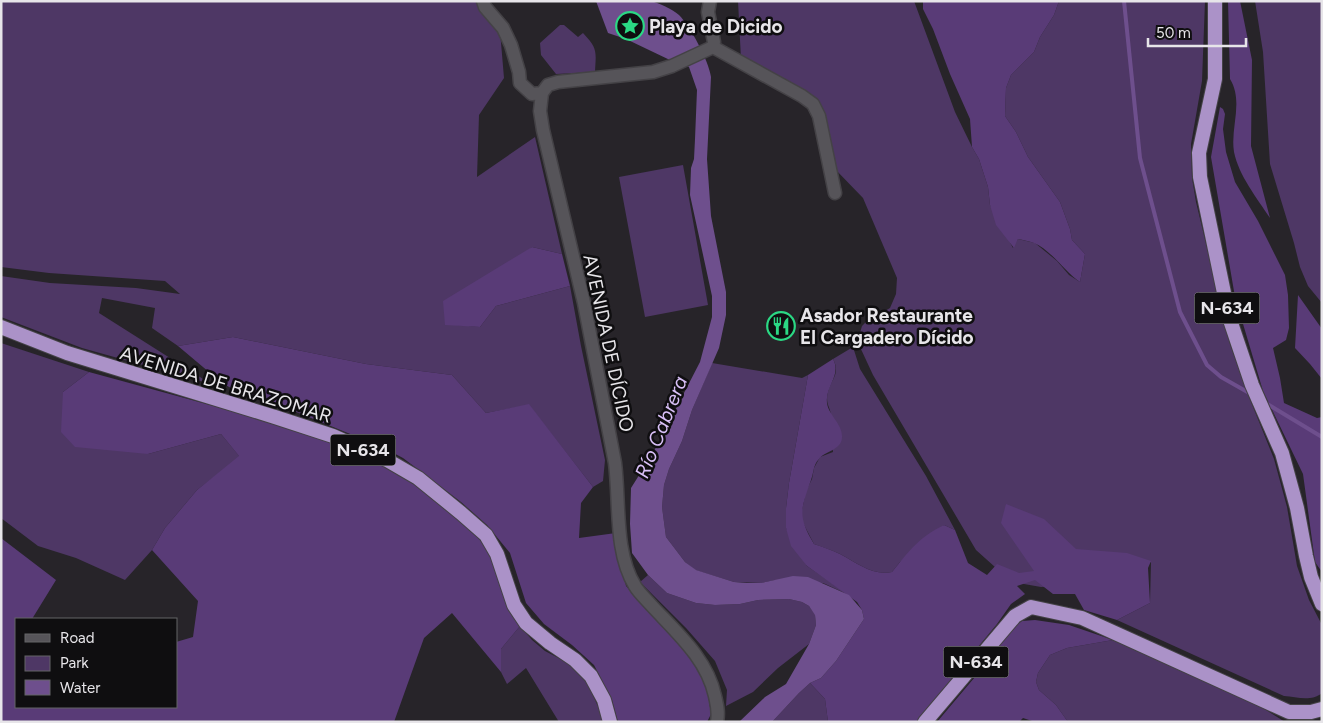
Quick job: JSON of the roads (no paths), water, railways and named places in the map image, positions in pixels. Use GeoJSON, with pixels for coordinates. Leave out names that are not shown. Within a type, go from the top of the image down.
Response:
{"type":"FeatureCollection","features":[{"type":"Feature","properties":{"kind":"highway","name":"N-634"},"geometry":{"type":"LineString","coordinates":[[1215,1],[1215,79],[1199,153],[1200,177],[1229,317],[1252,385],[1282,453],[1311,577],[1322,604]]}},
{"type":"Feature","properties":{"kind":"highway","name":"AVENIDA DE BRAZOMAR"},"geometry":{"type":"LineString","coordinates":[[1,327],[67,353],[332,436],[387,460],[418,478],[462,513],[486,536],[496,554],[514,604],[526,623],[575,660],[591,676],[604,700],[610,722]]}},
{"type":"Feature","properties":{"kind":"highway","name":"N-634"},"geometry":{"type":"LineString","coordinates":[[925,722],[1015,616],[1031,608],[1082,618],[1289,712],[1311,712],[1322,709]]}},
{"type":"Feature","properties":{"kind":"street"},"geometry":{"type":"LineString","coordinates":[[483,1],[485,7],[503,28],[511,45],[519,72],[520,83],[532,94],[542,93],[548,84],[558,82],[653,72],[672,66],[713,47]]}},
{"type":"Feature","properties":{"kind":"street"},"geometry":{"type":"LineString","coordinates":[[710,1],[708,12],[714,42],[713,47]]}},
{"type":"Feature","properties":{"kind":"street"},"geometry":{"type":"LineString","coordinates":[[713,47],[802,96],[813,104],[819,116],[835,193]]}},
{"type":"Feature","properties":{"kind":"street","name":"AVENIDA DE DÍCIDO"},"geometry":{"type":"LineString","coordinates":[[542,93],[540,111],[543,130],[584,304],[615,463],[620,540],[624,562],[635,587],[695,653],[712,682],[719,714],[717,722]]}},
{"type":"Feature","properties":{"kind":"water"},"geometry":{"type":"Polygon","coordinates":[[[596,1],[651,1],[673,11],[679,15],[693,35],[707,62],[711,77],[707,159],[711,216],[726,292],[726,315],[719,348],[692,410],[664,485],[662,507],[666,537],[685,562],[696,570],[734,582],[747,583],[761,583],[793,576],[808,577],[849,595],[862,610],[864,619],[836,661],[821,678],[810,683],[799,693],[772,722],[739,722],[765,697],[786,684],[809,644],[816,625],[815,615],[809,606],[789,599],[758,600],[740,604],[715,605],[696,603],[667,593],[648,575],[632,553],[630,524],[631,488],[653,453],[700,362],[712,317],[712,296],[690,195],[691,168],[694,159],[697,90],[689,67],[677,59],[672,61],[626,39],[608,33],[596,1]]]}},
{"type":"Feature","properties":{"kind":"waterway"},"geometry":{"type":"LineString","coordinates":[[1124,1],[1140,158],[1180,312],[1207,365],[1221,377],[1251,394]]}},
{"type":"Feature","properties":{"kind":"waterway"},"geometry":{"type":"LineString","coordinates":[[1264,402],[1322,437]]}},
{"type":"Feature","properties":{"kind":"place","name":"Playa de Dicido"},"geometry":{"type":"Point","coordinates":[630,26]}},
{"type":"Feature","properties":{"kind":"place","name":"Asador Restaurante El Cargadero Dícido"},"geometry":{"type":"Point","coordinates":[781,326]}},
{"type":"Feature","properties":{"kind":"water label","name":"Río Cabrera"},"geometry":{"type":"Point","coordinates":[661,427]}}]}
